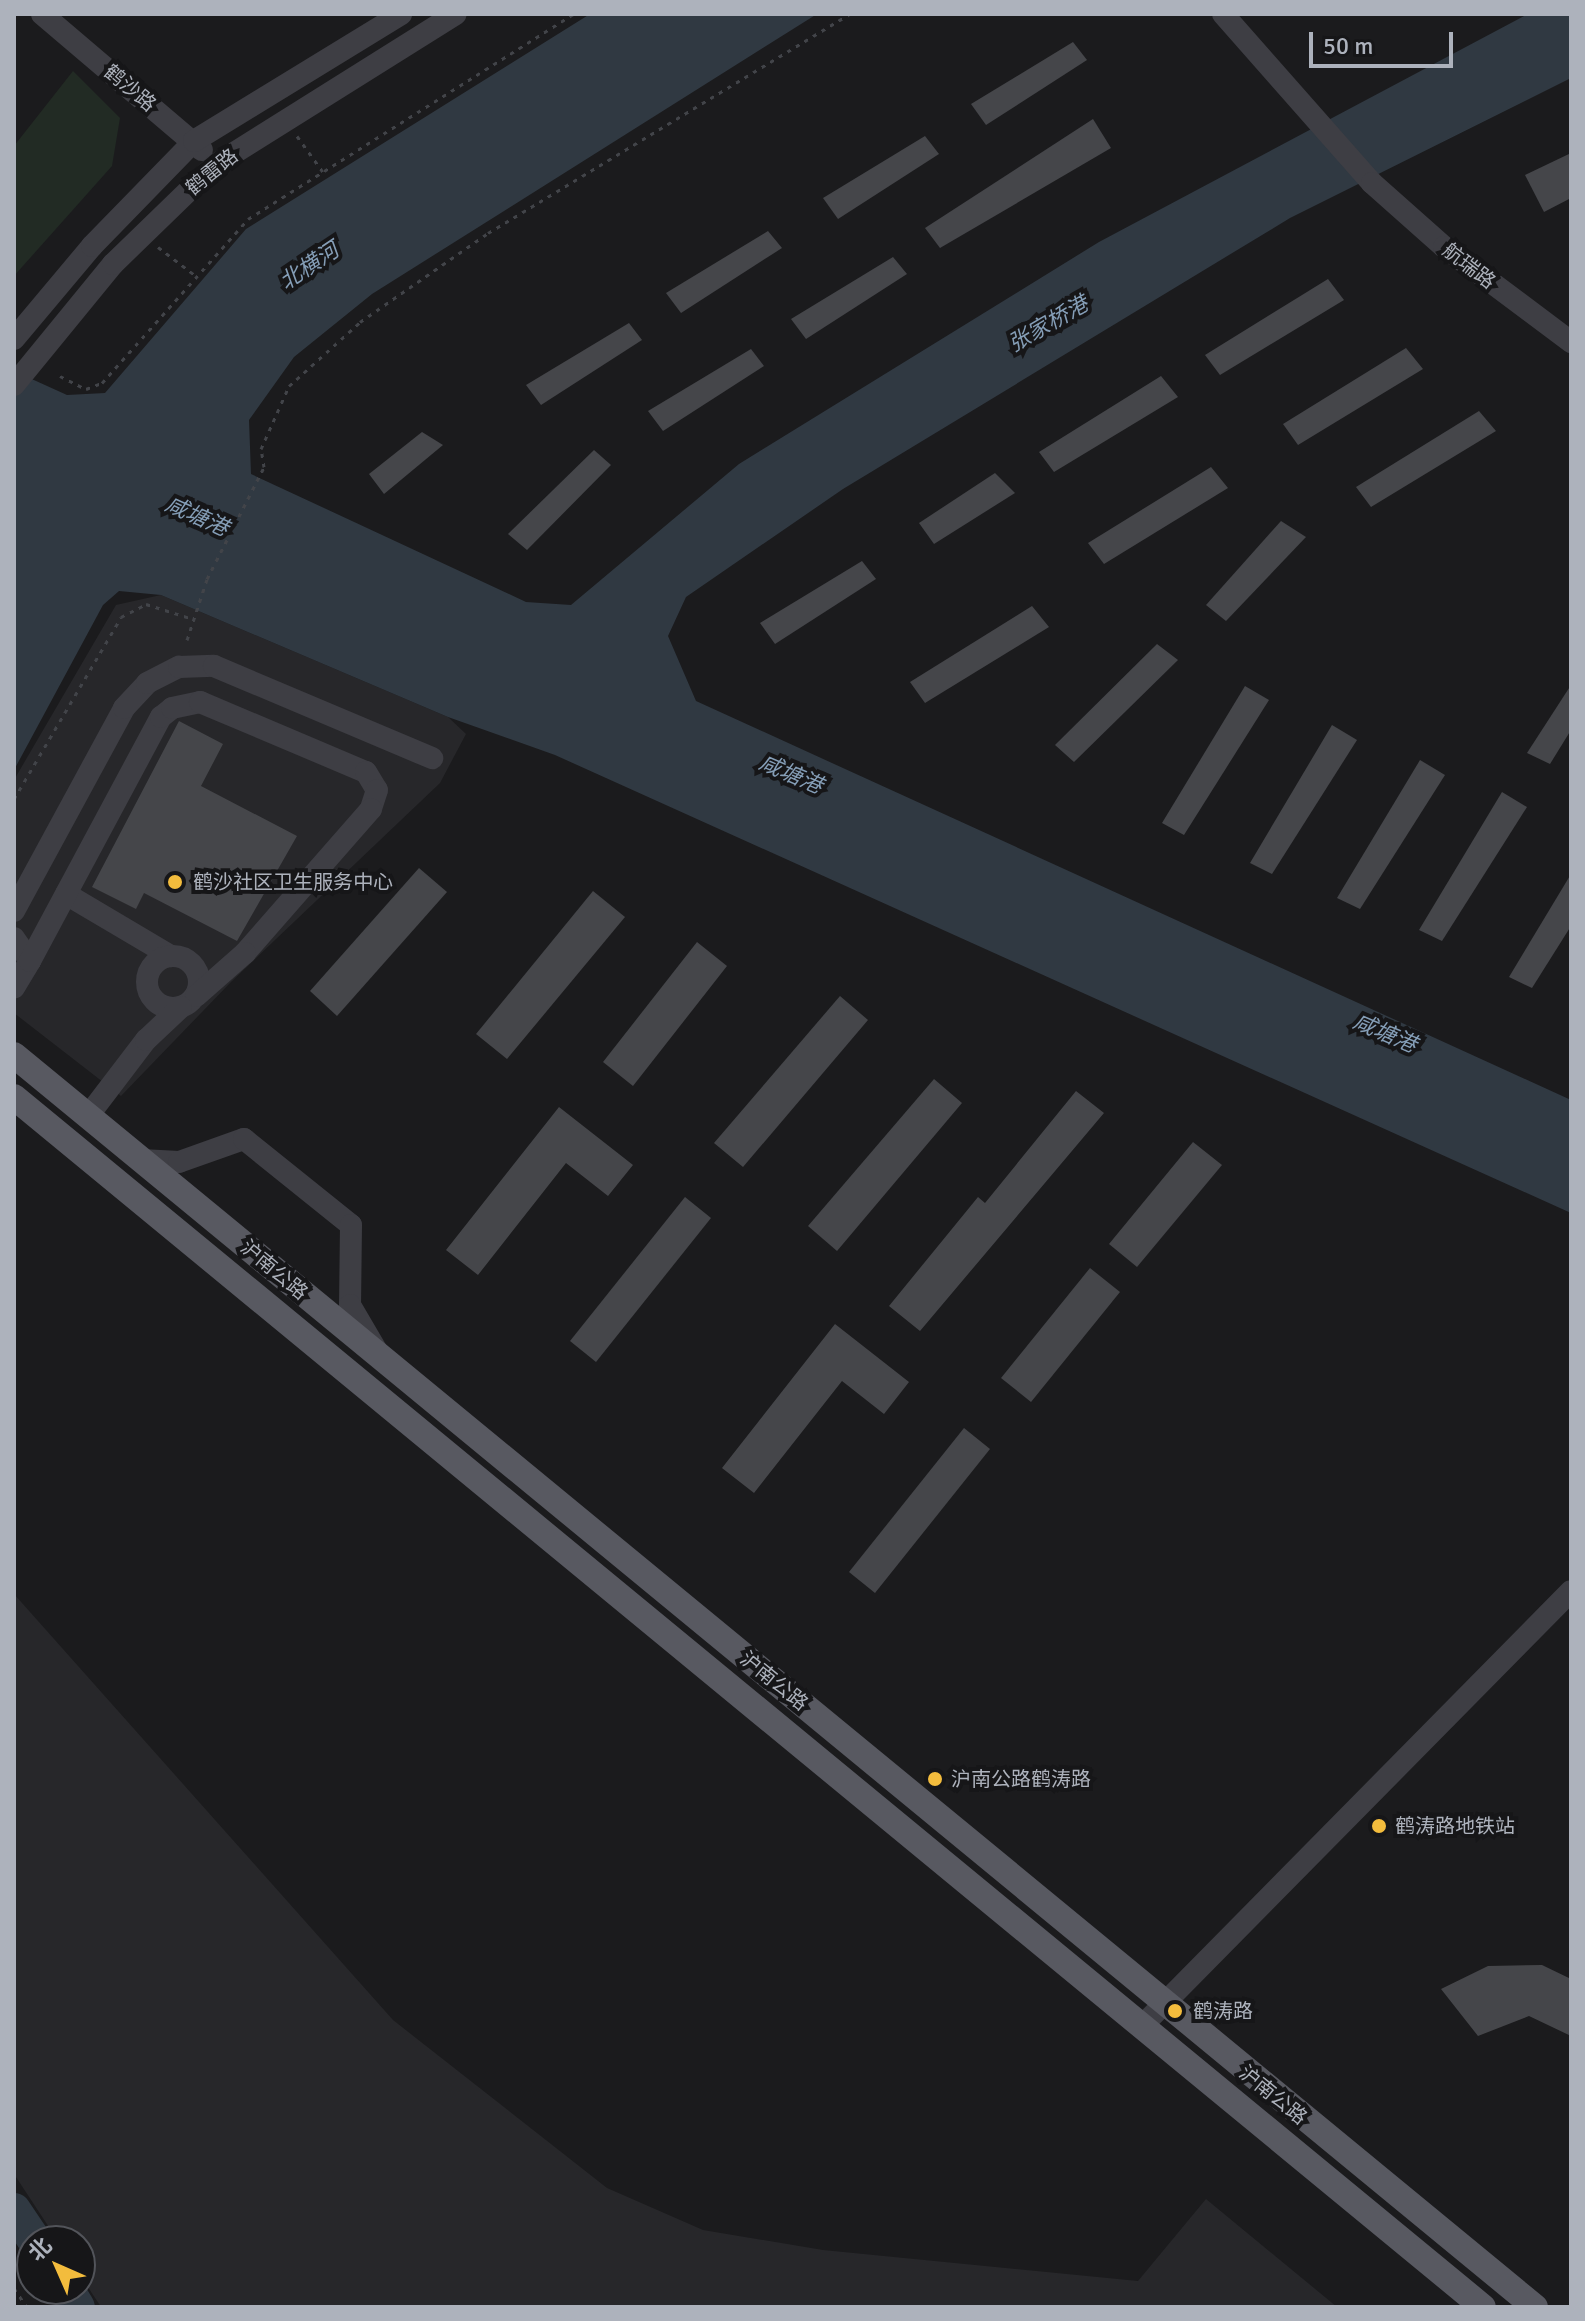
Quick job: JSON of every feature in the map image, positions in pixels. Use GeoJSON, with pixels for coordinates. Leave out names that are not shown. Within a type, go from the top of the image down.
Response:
{"type":"FeatureCollection","features":[{"type":"Feature","properties":{"kind":"main road","name":"沪南公路"},"geometry":{"type":"LineString","coordinates":[[14,1055],[1162,2004],[1535,2307]]}},
{"type":"Feature","properties":{"kind":"main road","name":"沪南公路"},"geometry":{"type":"LineString","coordinates":[[14,1097],[1483,2307]]}},
{"type":"Feature","properties":{"kind":"street","name":"鹤沙路"},"geometry":{"type":"LineString","coordinates":[[42,14],[194,141],[215,165]]}},
{"type":"Feature","properties":{"kind":"street","name":"鹤雷路"},"geometry":{"type":"LineString","coordinates":[[14,339],[92,246],[194,141],[401,14]]}},
{"type":"Feature","properties":{"kind":"street","name":"鹤雷路"},"geometry":{"type":"LineString","coordinates":[[14,385],[113,264],[215,165],[456,14]]}},
{"type":"Feature","properties":{"kind":"street","name":"航瑞路"},"geometry":{"type":"LineString","coordinates":[[1223,14],[1283,86],[1372,183],[1444,247],[1571,342]]}},
{"type":"Feature","properties":{"kind":"street"},"geometry":{"type":"LineString","coordinates":[[14,911],[124,708],[147,683],[179,667],[214,666],[432,758]]}},
{"type":"Feature","properties":{"kind":"street"},"geometry":{"type":"LineString","coordinates":[[14,988],[161,717],[172,708],[212,705],[372,776],[377,790],[371,809],[245,953],[146,1040],[88,1116]]}},
{"type":"Feature","properties":{"kind":"street"},"geometry":{"type":"LineString","coordinates":[[66,894],[171,956],[194,965],[200,980],[188,1002]]}},
{"type":"Feature","properties":{"kind":"street"},"geometry":{"type":"LineString","coordinates":[[14,938],[30,961]]}},
{"type":"Feature","properties":{"kind":"street"},"geometry":{"type":"LineString","coordinates":[[171,956],[150,969],[147,986],[155,1002],[188,1002]]}},
{"type":"Feature","properties":{"kind":"street"},"geometry":{"type":"LineString","coordinates":[[141,1160],[179,1162],[244,1139],[351,1225],[350,1305],[382,1359]]}},
{"type":"Feature","properties":{"kind":"street"},"geometry":{"type":"LineString","coordinates":[[1141,2027],[1571,1591]]}},
{"type":"Feature","properties":{"kind":"path"},"geometry":{"type":"LineString","coordinates":[[60,376],[86,389],[102,383],[248,219],[574,14]]}},
{"type":"Feature","properties":{"kind":"path"},"geometry":{"type":"LineString","coordinates":[[187,640],[207,579],[264,467],[261,449],[289,386],[360,322],[488,233],[849,14]]}},
{"type":"Feature","properties":{"kind":"path"},"geometry":{"type":"LineString","coordinates":[[286,120],[323,172]]}},
{"type":"Feature","properties":{"kind":"path"},"geometry":{"type":"LineString","coordinates":[[142,235],[197,277]]}},
{"type":"Feature","properties":{"kind":"path"},"geometry":{"type":"LineString","coordinates":[[14,799],[121,617],[146,604],[194,619]]}},
{"type":"Feature","properties":{"kind":"path"},"geometry":{"type":"LineString","coordinates":[[14,2288],[27,2307]]}},
{"type":"Feature","properties":{"kind":"shaded area"},"geometry":{"type":"Polygon","coordinates":[[[73,71],[120,118],[112,166],[14,276],[14,146],[73,71]]]}},
{"type":"Feature","properties":{"kind":"shaded area","name":"鹤沙社区卫生服务中心"},"geometry":{"type":"Polygon","coordinates":[[[161,595],[448,717],[466,734],[440,783],[231,982],[121,1096],[14,1013],[14,780],[116,605],[161,595]]]}},
{"type":"Feature","properties":{"kind":"shaded area"},"geometry":{"type":"Polygon","coordinates":[[[14,1594],[393,2020],[607,2188],[703,2230],[823,2250],[1138,2281],[1206,2199],[1337,2307],[101,2307],[96,2299],[96,2225],[47,2225],[14,2174],[14,1594]]]}},
{"type":"Feature","properties":{"kind":"water"},"geometry":{"type":"Polygon","coordinates":[[[590,14],[817,14],[372,294],[294,357],[249,420],[251,474],[526,602],[571,605],[739,464],[1099,242],[1528,14],[1571,14],[1571,78],[1290,218],[843,489],[686,597],[668,636],[696,701],[1571,1100],[1571,1213],[555,755],[448,717],[161,595],[119,591],[103,605],[14,770],[14,371],[67,395],[105,393],[246,229],[590,14]]]}},
{"type":"Feature","properties":{"kind":"building"},"geometry":{"type":"Polygon","coordinates":[[[1073,42],[1087,60],[986,125],[971,104],[1073,42]]]}},
{"type":"Feature","properties":{"kind":"building"},"geometry":{"type":"Polygon","coordinates":[[[1093,119],[1111,148],[940,248],[925,228],[1093,119]]]}},
{"type":"Feature","properties":{"kind":"building"},"geometry":{"type":"Polygon","coordinates":[[[925,136],[939,154],[838,219],[823,198],[925,136]]]}},
{"type":"Feature","properties":{"kind":"building"},"geometry":{"type":"Polygon","coordinates":[[[1571,153],[1571,198],[1544,212],[1525,175],[1571,153]]]}},
{"type":"Feature","properties":{"kind":"building"},"geometry":{"type":"Polygon","coordinates":[[[768,231],[782,248],[681,313],[666,293],[768,231]]]}},
{"type":"Feature","properties":{"kind":"building"},"geometry":{"type":"Polygon","coordinates":[[[893,257],[907,274],[806,339],[791,319],[893,257]]]}},
{"type":"Feature","properties":{"kind":"building"},"geometry":{"type":"Polygon","coordinates":[[[1328,279],[1344,300],[1220,375],[1205,355],[1328,279]]]}},
{"type":"Feature","properties":{"kind":"building"},"geometry":{"type":"Polygon","coordinates":[[[629,323],[642,340],[541,405],[526,385],[629,323]]]}},
{"type":"Feature","properties":{"kind":"building"},"geometry":{"type":"Polygon","coordinates":[[[1406,348],[1423,369],[1298,445],[1283,424],[1406,348]]]}},
{"type":"Feature","properties":{"kind":"building"},"geometry":{"type":"Polygon","coordinates":[[[751,349],[764,366],[663,431],[648,411],[751,349]]]}},
{"type":"Feature","properties":{"kind":"building"},"geometry":{"type":"Polygon","coordinates":[[[1161,376],[1178,397],[1054,472],[1039,452],[1161,376]]]}},
{"type":"Feature","properties":{"kind":"building"},"geometry":{"type":"Polygon","coordinates":[[[1479,411],[1496,431],[1371,507],[1356,487],[1479,411]]]}},
{"type":"Feature","properties":{"kind":"building"},"geometry":{"type":"Polygon","coordinates":[[[422,432],[443,445],[384,494],[369,474],[422,432]]]}},
{"type":"Feature","properties":{"kind":"building"},"geometry":{"type":"Polygon","coordinates":[[[594,450],[611,465],[527,550],[508,534],[594,450]]]}},
{"type":"Feature","properties":{"kind":"building"},"geometry":{"type":"Polygon","coordinates":[[[1211,467],[1228,488],[1104,564],[1088,543],[1211,467]]]}},
{"type":"Feature","properties":{"kind":"building"},"geometry":{"type":"Polygon","coordinates":[[[995,473],[1015,493],[934,544],[919,523],[995,473]]]}},
{"type":"Feature","properties":{"kind":"building"},"geometry":{"type":"Polygon","coordinates":[[[1281,521],[1306,537],[1226,621],[1206,605],[1281,521]]]}},
{"type":"Feature","properties":{"kind":"building"},"geometry":{"type":"Polygon","coordinates":[[[862,561],[876,579],[775,644],[760,623],[862,561]]]}},
{"type":"Feature","properties":{"kind":"building"},"geometry":{"type":"Polygon","coordinates":[[[1032,606],[1049,627],[925,703],[910,682],[1032,606]]]}},
{"type":"Feature","properties":{"kind":"building"},"geometry":{"type":"Polygon","coordinates":[[[1157,644],[1178,660],[1074,762],[1055,745],[1157,644]]]}},
{"type":"Feature","properties":{"kind":"building"},"geometry":{"type":"Polygon","coordinates":[[[1571,685],[1571,730],[1550,764],[1527,753],[1571,685]]]}},
{"type":"Feature","properties":{"kind":"building"},"geometry":{"type":"Polygon","coordinates":[[[1245,686],[1269,700],[1184,835],[1162,823],[1245,686]]]}},
{"type":"Feature","properties":{"kind":"building"},"geometry":{"type":"Polygon","coordinates":[[[179,721],[223,744],[201,786],[297,836],[237,941],[144,893],[136,909],[92,887],[179,721]]]}},
{"type":"Feature","properties":{"kind":"building"},"geometry":{"type":"Polygon","coordinates":[[[1332,725],[1357,740],[1272,874],[1250,863],[1332,725]]]}},
{"type":"Feature","properties":{"kind":"building"},"geometry":{"type":"Polygon","coordinates":[[[1420,760],[1445,775],[1360,909],[1337,898],[1420,760]]]}},
{"type":"Feature","properties":{"kind":"building"},"geometry":{"type":"Polygon","coordinates":[[[1502,792],[1527,807],[1442,941],[1419,930],[1502,792]]]}},
{"type":"Feature","properties":{"kind":"building"},"geometry":{"type":"Polygon","coordinates":[[[419,868],[447,892],[337,1016],[310,991],[419,868]]]}},
{"type":"Feature","properties":{"kind":"building"},"geometry":{"type":"Polygon","coordinates":[[[1571,874],[1571,926],[1532,988],[1509,977],[1571,874]]]}},
{"type":"Feature","properties":{"kind":"building"},"geometry":{"type":"Polygon","coordinates":[[[593,891],[625,917],[507,1059],[476,1034],[593,891]]]}},
{"type":"Feature","properties":{"kind":"building"},"geometry":{"type":"Polygon","coordinates":[[[697,942],[727,966],[633,1086],[603,1062],[697,942]]]}},
{"type":"Feature","properties":{"kind":"building"},"geometry":{"type":"Polygon","coordinates":[[[840,996],[868,1020],[743,1167],[714,1143],[840,996]]]}},
{"type":"Feature","properties":{"kind":"building"},"geometry":{"type":"Polygon","coordinates":[[[934,1079],[962,1103],[837,1251],[808,1226],[934,1079]]]}},
{"type":"Feature","properties":{"kind":"building"},"geometry":{"type":"Polygon","coordinates":[[[1076,1091],[1104,1113],[920,1331],[889,1306],[978,1197],[985,1203],[1076,1091]]]}},
{"type":"Feature","properties":{"kind":"building"},"geometry":{"type":"Polygon","coordinates":[[[559,1107],[633,1165],[608,1196],[566,1163],[478,1275],[446,1250],[559,1107]]]}},
{"type":"Feature","properties":{"kind":"building"},"geometry":{"type":"Polygon","coordinates":[[[1193,1142],[1222,1165],[1137,1267],[1109,1244],[1193,1142]]]}},
{"type":"Feature","properties":{"kind":"building"},"geometry":{"type":"Polygon","coordinates":[[[685,1197],[711,1218],[596,1362],[570,1341],[685,1197]]]}},
{"type":"Feature","properties":{"kind":"building"},"geometry":{"type":"Polygon","coordinates":[[[1090,1268],[1120,1292],[1031,1402],[1001,1378],[1090,1268]]]}},
{"type":"Feature","properties":{"kind":"building"},"geometry":{"type":"Polygon","coordinates":[[[835,1324],[909,1382],[884,1414],[842,1381],[754,1493],[722,1468],[835,1324]]]}},
{"type":"Feature","properties":{"kind":"building"},"geometry":{"type":"Polygon","coordinates":[[[964,1428],[990,1449],[875,1593],[849,1572],[964,1428]]]}},
{"type":"Feature","properties":{"kind":"building"},"geometry":{"type":"Polygon","coordinates":[[[1542,1965],[1571,1979],[1571,2036],[1529,2016],[1478,2036],[1441,1989],[1488,1966],[1542,1965]]]}},
{"type":"Feature","properties":{"kind":"waterway"},"geometry":{"type":"LineString","coordinates":[[14,2210],[24,2225]]}},
{"type":"Feature","properties":{"kind":"waterway"},"geometry":{"type":"LineString","coordinates":[[14,2230],[21,2221]]}},
{"type":"Feature","properties":{"kind":"place","name":"鹤沙社区卫生服务中心"},"geometry":{"type":"Point","coordinates":[175,882]}},
{"type":"Feature","properties":{"kind":"place","name":"沪南公路鹤涛路"},"geometry":{"type":"Point","coordinates":[935,1779]}},
{"type":"Feature","properties":{"kind":"place","name":"鹤涛路地铁站"},"geometry":{"type":"Point","coordinates":[1379,1826]}},
{"type":"Feature","properties":{"kind":"place","name":"鹤涛路"},"geometry":{"type":"Point","coordinates":[1175,2011]}},
{"type":"Feature","properties":{"kind":"water label","name":"北横河"},"geometry":{"type":"Point","coordinates":[309,266]}},
{"type":"Feature","properties":{"kind":"water label","name":"张家桥港"},"geometry":{"type":"Point","coordinates":[1048,324]}},
{"type":"Feature","properties":{"kind":"water label","name":"咸塘港"},"geometry":{"type":"Point","coordinates":[197,516]}},
{"type":"Feature","properties":{"kind":"water label","name":"咸塘港"},"geometry":{"type":"Point","coordinates":[791,774]}},
{"type":"Feature","properties":{"kind":"water label","name":"咸塘港"},"geometry":{"type":"Point","coordinates":[1385,1033]}}]}
